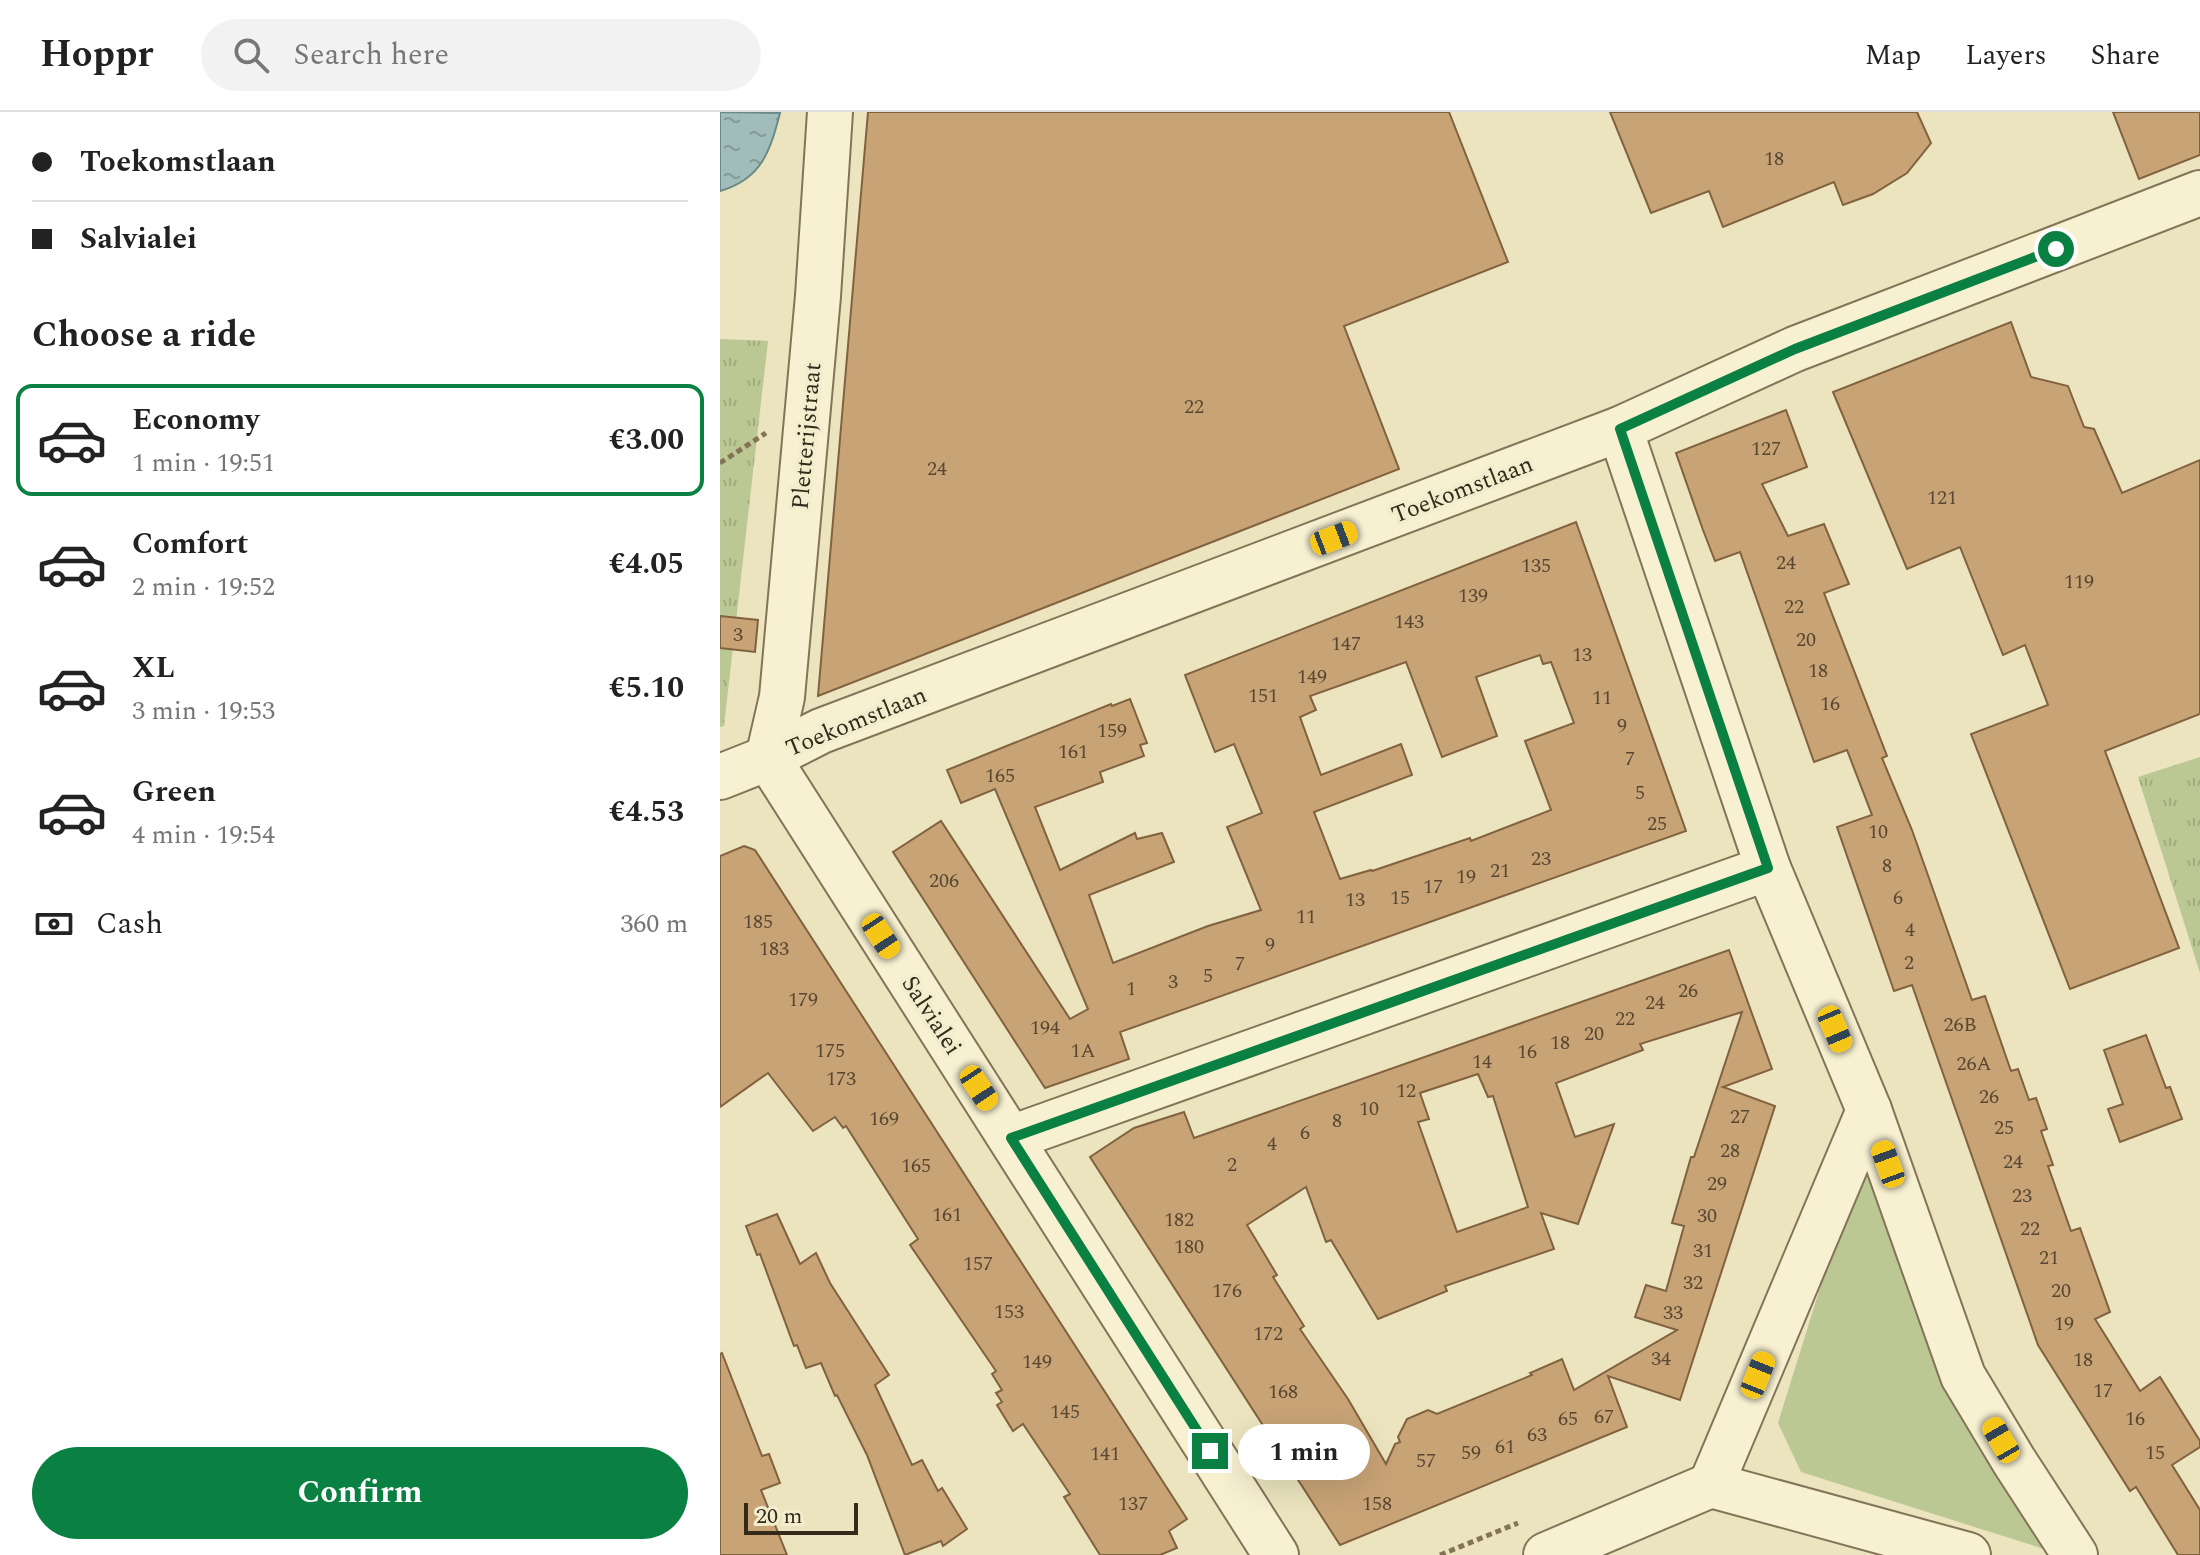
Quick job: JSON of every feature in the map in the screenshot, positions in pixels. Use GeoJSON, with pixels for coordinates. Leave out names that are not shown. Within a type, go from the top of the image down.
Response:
{"type":"FeatureCollection","features":[{"type":"Feature","properties":{"kind":"street","name":"Pletterijstraat"},"geometry":{"type":"LineString","coordinates":[[768,758],[782,697],[817,311],[830,112]]}},
{"type":"Feature","properties":{"kind":"street","name":"Toekomstlaan"},"geometry":{"type":"LineString","coordinates":[[720,777],[768,758],[821,731],[1620,429],[1795,349],[2200,193]]}},
{"type":"Feature","properties":{"kind":"street"},"geometry":{"type":"LineString","coordinates":[[1620,429],[1768,868],[1869,1110],[1963,1376],[2075,1555]]}},
{"type":"Feature","properties":{"kind":"street","name":"Salvialei"},"geometry":{"type":"LineString","coordinates":[[768,758],[1276,1555]]}},
{"type":"Feature","properties":{"kind":"street"},"geometry":{"type":"LineString","coordinates":[[1011,1138],[1768,868]]}},
{"type":"Feature","properties":{"kind":"street"},"geometry":{"type":"LineString","coordinates":[[1711,1485],[1869,1110]]}},
{"type":"Feature","properties":{"kind":"street"},"geometry":{"type":"LineString","coordinates":[[1546,1555],[1711,1485],[1968,1555]]}},
{"type":"Feature","properties":{"kind":"green space"},"geometry":{"type":"Polygon","coordinates":[[[720,339],[768,341],[724,726],[720,727],[720,339]]]}},
{"type":"Feature","properties":{"kind":"green space"},"geometry":{"type":"Polygon","coordinates":[[[2200,757],[2200,973],[2138,777],[2200,757]]]}},
{"type":"Feature","properties":{"kind":"green space"},"geometry":{"type":"Polygon","coordinates":[[[1884,1168],[2063,1555],[1801,1472],[1778,1423],[1852,1185],[1884,1168]]]}},
{"type":"Feature","properties":{"kind":"water"},"geometry":{"type":"Polygon","coordinates":[[[720,112],[780,113],[762,162],[746,179],[720,191],[720,112]]]}},
{"type":"Feature","properties":{"kind":"building"},"geometry":{"type":"Polygon","coordinates":[[[868,112],[1449,112],[1508,262],[1344,326],[1399,469],[818,696],[868,112]]]}},
{"type":"Feature","properties":{"kind":"building"},"geometry":{"type":"Polygon","coordinates":[[[1610,112],[1917,112],[1931,143],[1907,173],[1873,194],[1843,205],[1834,182],[1723,227],[1709,191],[1651,213],[1610,112]]]}},
{"type":"Feature","properties":{"kind":"building"},"geometry":{"type":"Polygon","coordinates":[[[2113,112],[2200,112],[2200,155],[2139,179],[2113,112]]]}},
{"type":"Feature","properties":{"kind":"building"},"geometry":{"type":"Polygon","coordinates":[[[2011,322],[2031,377],[2068,386],[2084,427],[2094,429],[2122,493],[2200,460],[2200,714],[2105,751],[2179,948],[2070,989],[1971,734],[2048,705],[2025,645],[2003,655],[1960,547],[1907,569],[1833,392],[2011,322]]]}},
{"type":"Feature","properties":{"kind":"building"},"geometry":{"type":"Polygon","coordinates":[[[1786,410],[1807,467],[1762,484],[1788,536],[1824,524],[1849,584],[1824,593],[1887,756],[1882,758],[1912,830],[1972,1000],[1985,996],[2011,1071],[2018,1069],[2029,1100],[2036,1098],[2047,1129],[2041,1131],[2053,1165],[2048,1166],[2071,1231],[2080,1228],[2110,1312],[2095,1319],[2140,1391],[2160,1377],[2200,1441],[2200,1447],[2172,1465],[2200,1510],[2200,1555],[2178,1555],[2136,1487],[2130,1491],[2038,1345],[1912,985],[1894,991],[1837,827],[1872,815],[1847,750],[1814,762],[1740,552],[1715,561],[1703,530],[1676,453],[1786,410]]]}},
{"type":"Feature","properties":{"kind":"building"},"geometry":{"type":"Polygon","coordinates":[[[1576,522],[1686,831],[1120,1032],[1129,1059],[1045,1088],[893,852],[941,821],[1070,1019],[1088,1009],[995,789],[961,803],[947,770],[1130,699],[1147,743],[1140,745],[1144,756],[1100,772],[1103,782],[1035,807],[1060,870],[1135,833],[1137,839],[1162,833],[1174,862],[1089,895],[1113,963],[1208,926],[1261,910],[1227,827],[1262,813],[1234,744],[1215,752],[1185,675],[1576,522]],[[1540,655],[1476,677],[1497,736],[1442,757],[1406,662],[1310,696],[1316,710],[1300,717],[1321,775],[1401,744],[1412,775],[1314,812],[1340,879],[1470,838],[1471,841],[1551,810],[1525,741],[1574,723],[1551,662],[1543,664],[1540,655]]]}},
{"type":"Feature","properties":{"kind":"building"},"geometry":{"type":"Polygon","coordinates":[[[720,616],[758,620],[755,652],[720,648],[720,616]]]}},
{"type":"Feature","properties":{"kind":"building"},"geometry":{"type":"Polygon","coordinates":[[[744,846],[755,850],[1187,1519],[1169,1531],[1177,1548],[1160,1555],[1100,1555],[1064,1497],[1070,1494],[1023,1424],[1013,1431],[997,1405],[1002,1402],[996,1393],[1002,1390],[992,1374],[996,1371],[910,1245],[918,1239],[846,1126],[843,1128],[835,1117],[813,1131],[768,1073],[720,1107],[720,856],[744,846]]]}},
{"type":"Feature","properties":{"kind":"building"},"geometry":{"type":"Polygon","coordinates":[[[1729,950],[1772,1069],[1723,1087],[1775,1106],[1680,1400],[1608,1376],[1627,1427],[1340,1545],[1090,1157],[1134,1128],[1184,1112],[1194,1138],[1729,950]],[[1742,1012],[1640,1044],[1643,1050],[1556,1083],[1575,1137],[1614,1124],[1578,1224],[1541,1213],[1554,1249],[1445,1286],[1447,1291],[1378,1319],[1331,1240],[1326,1242],[1306,1187],[1247,1225],[1277,1275],[1273,1277],[1304,1326],[1300,1329],[1348,1399],[1386,1464],[1395,1444],[1400,1442],[1398,1437],[1407,1419],[1428,1410],[1437,1414],[1532,1375],[1530,1373],[1562,1359],[1574,1390],[1677,1330],[1635,1317],[1646,1285],[1666,1291],[1684,1226],[1672,1223],[1691,1157],[1694,1157],[1742,1012]],[[1478,1074],[1420,1093],[1429,1119],[1418,1122],[1457,1232],[1528,1207],[1493,1096],[1488,1097],[1478,1074]]]}},
{"type":"Feature","properties":{"kind":"building"},"geometry":{"type":"Polygon","coordinates":[[[2146,1035],[2166,1088],[2170,1087],[2182,1119],[2120,1142],[2108,1109],[2123,1104],[2104,1050],[2146,1035]]]}},
{"type":"Feature","properties":{"kind":"building"},"geometry":{"type":"Polygon","coordinates":[[[777,1214],[800,1264],[816,1253],[830,1283],[889,1375],[875,1385],[912,1465],[922,1460],[938,1491],[942,1488],[967,1529],[943,1546],[941,1541],[905,1555],[867,1455],[821,1363],[806,1368],[797,1345],[794,1346],[760,1254],[757,1255],[746,1226],[777,1214]]]}},
{"type":"Feature","properties":{"kind":"building"},"geometry":{"type":"Polygon","coordinates":[[[722,1353],[762,1456],[769,1454],[780,1483],[761,1490],[787,1555],[720,1555],[722,1353]]]}},
{"type":"Feature","properties":{"kind":"route"},"geometry":{"type":"LineString","coordinates":[[1210,1451],[1011,1138],[1768,868],[1620,429],[1795,349],[2056,249]]}}]}
